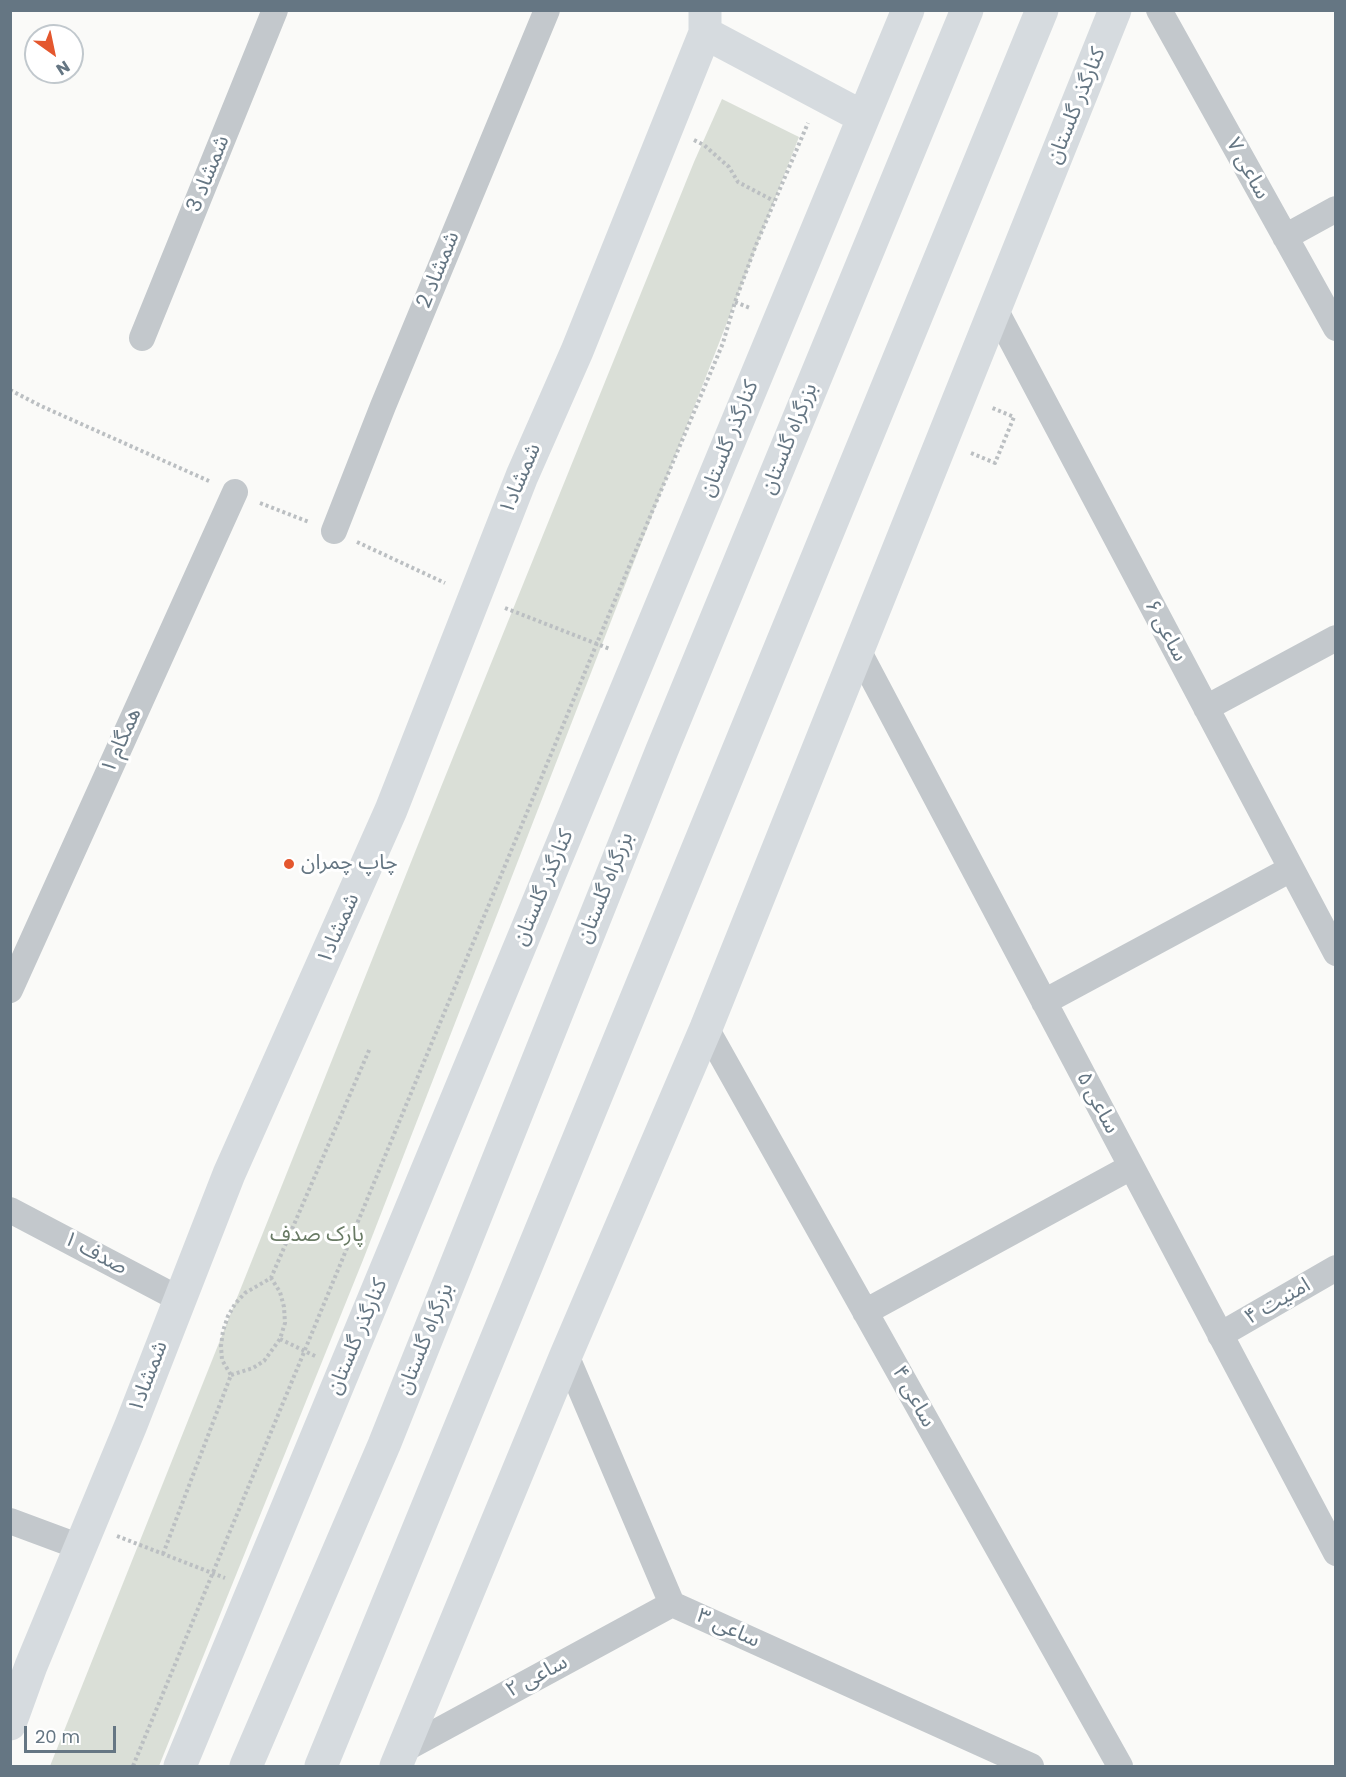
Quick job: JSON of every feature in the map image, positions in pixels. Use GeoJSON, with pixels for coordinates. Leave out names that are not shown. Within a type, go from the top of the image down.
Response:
{"type":"FeatureCollection","features":[{"type":"Feature","properties":{"kind":"main road","name":"کنارگذر گلستان"},"geometry":{"type":"LineString","coordinates":[[180,1767],[908,10]]}},
{"type":"Feature","properties":{"kind":"main road","name":"بزرگراه گلستان"},"geometry":{"type":"LineString","coordinates":[[246,1767],[384,1445],[662,750],[967,10]]}},
{"type":"Feature","properties":{"kind":"main road"},"geometry":{"type":"LineString","coordinates":[[321,1767],[1042,10]]}},
{"type":"Feature","properties":{"kind":"main road","name":"کنارگذر گلستان"},"geometry":{"type":"LineString","coordinates":[[399,1758],[566,1355],[706,1028],[1115,10]]}},
{"type":"Feature","properties":{"kind":"main road"},"geometry":{"type":"LineString","coordinates":[[705,22],[820,94],[863,117]]}},
{"type":"Feature","properties":{"kind":"main road","name":"شمشاد۱"},"geometry":{"type":"LineString","coordinates":[[10,1724],[31,1666],[130,1425],[229,1174],[391,810],[473,597],[522,476],[577,351],[666,128],[705,22]]}},
{"type":"Feature","properties":{"kind":"street","name":"شمشاد 3"},"geometry":{"type":"LineString","coordinates":[[142,338],[275,10]]}},
{"type":"Feature","properties":{"kind":"street","name":"شمشاد 2"},"geometry":{"type":"LineString","coordinates":[[334,531],[382,406],[547,10]]}},
{"type":"Feature","properties":{"kind":"street","name":"ساعی ۷"},"geometry":{"type":"LineString","coordinates":[[1159,10],[1335,328]]}},
{"type":"Feature","properties":{"kind":"street"},"geometry":{"type":"LineString","coordinates":[[1285,237],[1335,209]]}},
{"type":"Feature","properties":{"kind":"street","name":"ساعی ۶"},"geometry":{"type":"LineString","coordinates":[[995,309],[1335,953]]}},
{"type":"Feature","properties":{"kind":"street","name":"همگام ۱"},"geometry":{"type":"LineString","coordinates":[[10,990],[235,492]]}},
{"type":"Feature","properties":{"kind":"street"},"geometry":{"type":"LineString","coordinates":[[1206,708],[1335,638]]}},
{"type":"Feature","properties":{"kind":"street","name":"ساعی ۵"},"geometry":{"type":"LineString","coordinates":[[859,652],[1335,1553]]}},
{"type":"Feature","properties":{"kind":"street"},"geometry":{"type":"LineString","coordinates":[[1044,1002],[1291,869]]}},
{"type":"Feature","properties":{"kind":"street","name":"ساعی ۴"},"geometry":{"type":"LineString","coordinates":[[706,1028],[1119,1767]]}},
{"type":"Feature","properties":{"kind":"street"},"geometry":{"type":"LineString","coordinates":[[865,1312],[1131,1167]]}},
{"type":"Feature","properties":{"kind":"street","name":"صدف ۱"},"geometry":{"type":"LineString","coordinates":[[10,1210],[178,1299]]}},
{"type":"Feature","properties":{"kind":"street","name":"امنیت ۴"},"geometry":{"type":"LineString","coordinates":[[1220,1335],[1335,1268]]}},
{"type":"Feature","properties":{"kind":"street","name":"ساعی ۳"},"geometry":{"type":"LineString","coordinates":[[566,1355],[672,1604],[995,1761],[1031,1767]]}},
{"type":"Feature","properties":{"kind":"street"},"geometry":{"type":"LineString","coordinates":[[10,1521],[85,1536]]}},
{"type":"Feature","properties":{"kind":"street","name":"ساعی ۲"},"geometry":{"type":"LineString","coordinates":[[399,1758],[672,1604]]}},
{"type":"Feature","properties":{"kind":"path"},"geometry":{"type":"LineString","coordinates":[[133,1767],[723,343],[735,302],[774,201],[820,94]]}},
{"type":"Feature","properties":{"kind":"path"},"geometry":{"type":"LineString","coordinates":[[666,128],[704,145],[729,167],[738,182],[774,201]]}},
{"type":"Feature","properties":{"kind":"path"},"geometry":{"type":"LineString","coordinates":[[995,462],[1014,417]]}},
{"type":"Feature","properties":{"kind":"path"},"geometry":{"type":"LineString","coordinates":[[473,597],[597,643],[638,662]]}},
{"type":"Feature","properties":{"kind":"path"},"geometry":{"type":"LineString","coordinates":[[231,1376],[222,1360],[221,1346],[228,1316],[245,1293],[271,1278],[370,1048]]}},
{"type":"Feature","properties":{"kind":"path"},"geometry":{"type":"LineString","coordinates":[[163,1554],[231,1376],[253,1368],[264,1361],[280,1339],[285,1323],[284,1307],[280,1292],[271,1278]]}},
{"type":"Feature","properties":{"kind":"path"},"geometry":{"type":"LineString","coordinates":[[280,1339],[344,1370]]}},
{"type":"Feature","properties":{"kind":"path"},"geometry":{"type":"LineString","coordinates":[[85,1536],[163,1554],[213,1572],[253,1591]]}},
{"type":"Feature","properties":{"kind":"green space","name":"پارک صدف"},"geometry":{"type":"Polygon","coordinates":[[[722,99],[799,137],[363,1260],[159,1766],[50,1766],[443,782],[694,162],[722,99]]]}},
{"type":"Feature","properties":{"kind":"place","name":"چاپ چمران"},"geometry":{"type":"Point","coordinates":[289,864]}}]}
